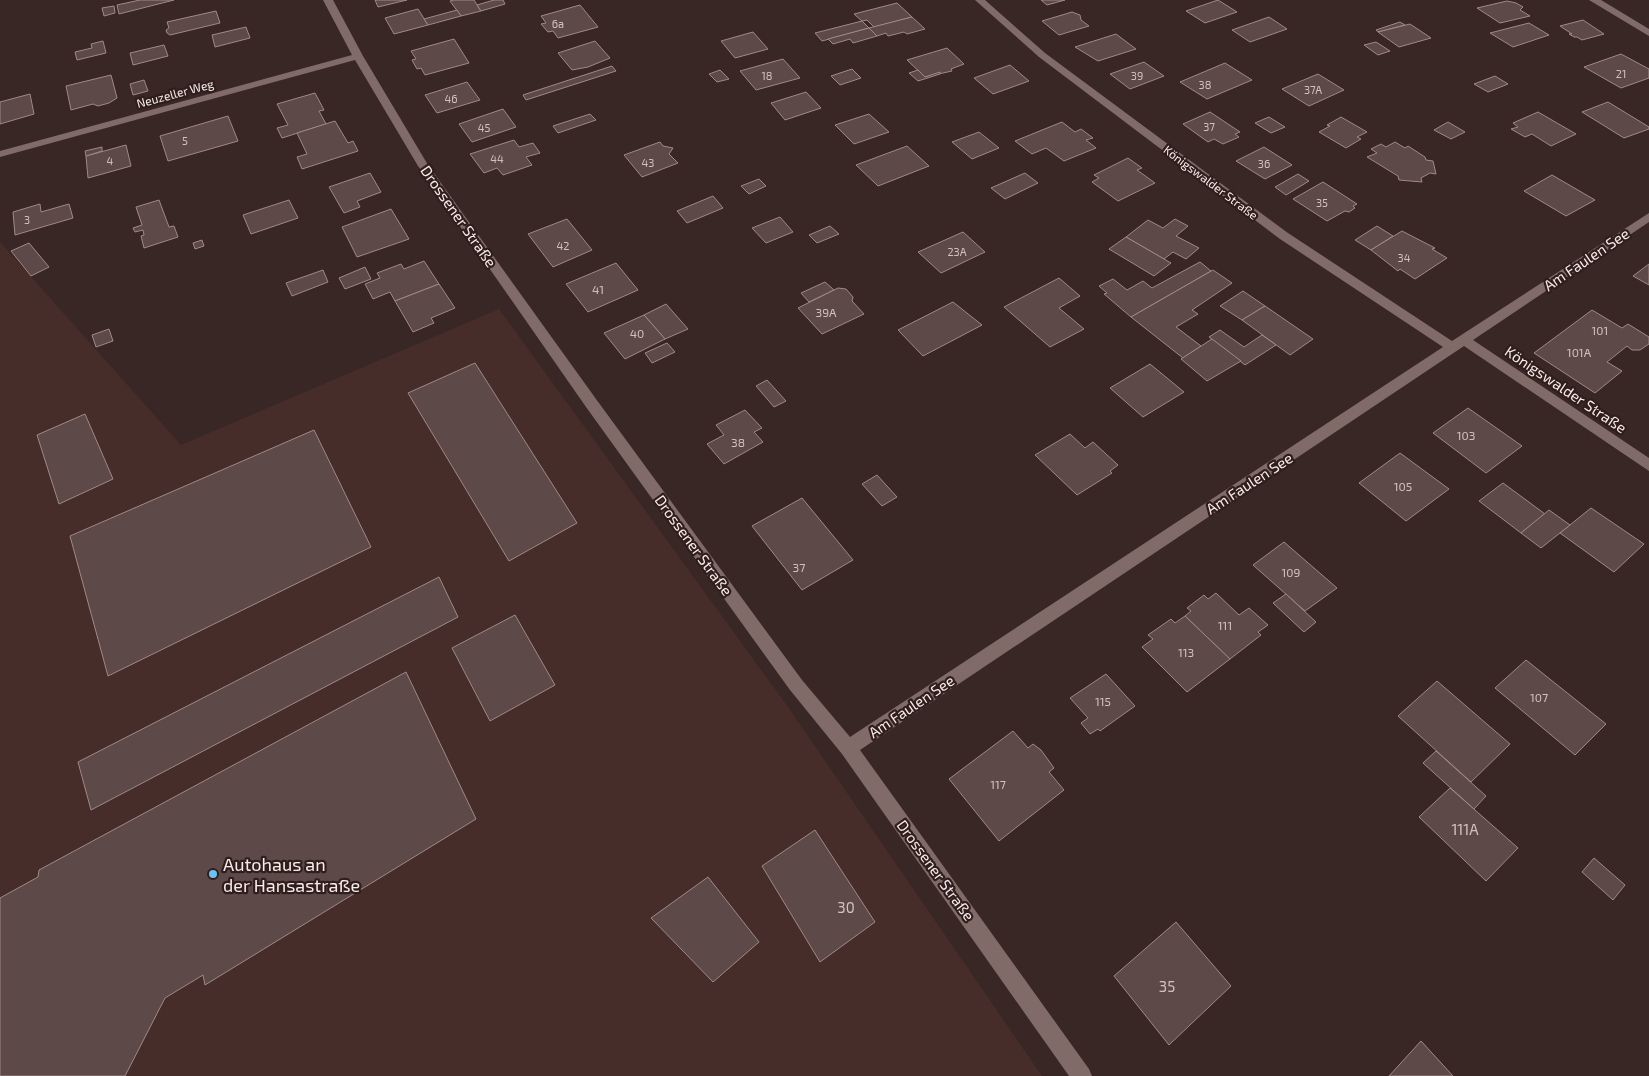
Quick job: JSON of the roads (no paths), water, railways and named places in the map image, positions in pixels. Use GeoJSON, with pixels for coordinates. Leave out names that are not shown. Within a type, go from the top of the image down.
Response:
{"type":"FeatureCollection","features":[{"type":"Feature","properties":{"kind":"street","name":"Drossener Straße"},"geometry":{"type":"LineString","coordinates":[[328,0],[358,56],[423,166],[591,404],[796,685],[848,748],[1082,1076]]}},
{"type":"Feature","properties":{"kind":"street","name":"Königswalder Straße"},"geometry":{"type":"LineString","coordinates":[[980,0],[1042,55],[1269,224],[1649,465]]}},
{"type":"Feature","properties":{"kind":"street"},"geometry":{"type":"LineString","coordinates":[[1594,0],[1649,33]]}},
{"type":"Feature","properties":{"kind":"street","name":"Neuzeller Weg"},"geometry":{"type":"LineString","coordinates":[[0,154],[358,56]]}},
{"type":"Feature","properties":{"kind":"street","name":"Am Faulen See"},"geometry":{"type":"LineString","coordinates":[[848,748],[1649,217]]}},
{"type":"Feature","properties":{"kind":"place","name":"Autohaus an der Hansastraße"},"geometry":{"type":"Point","coordinates":[213,874]}}]}
